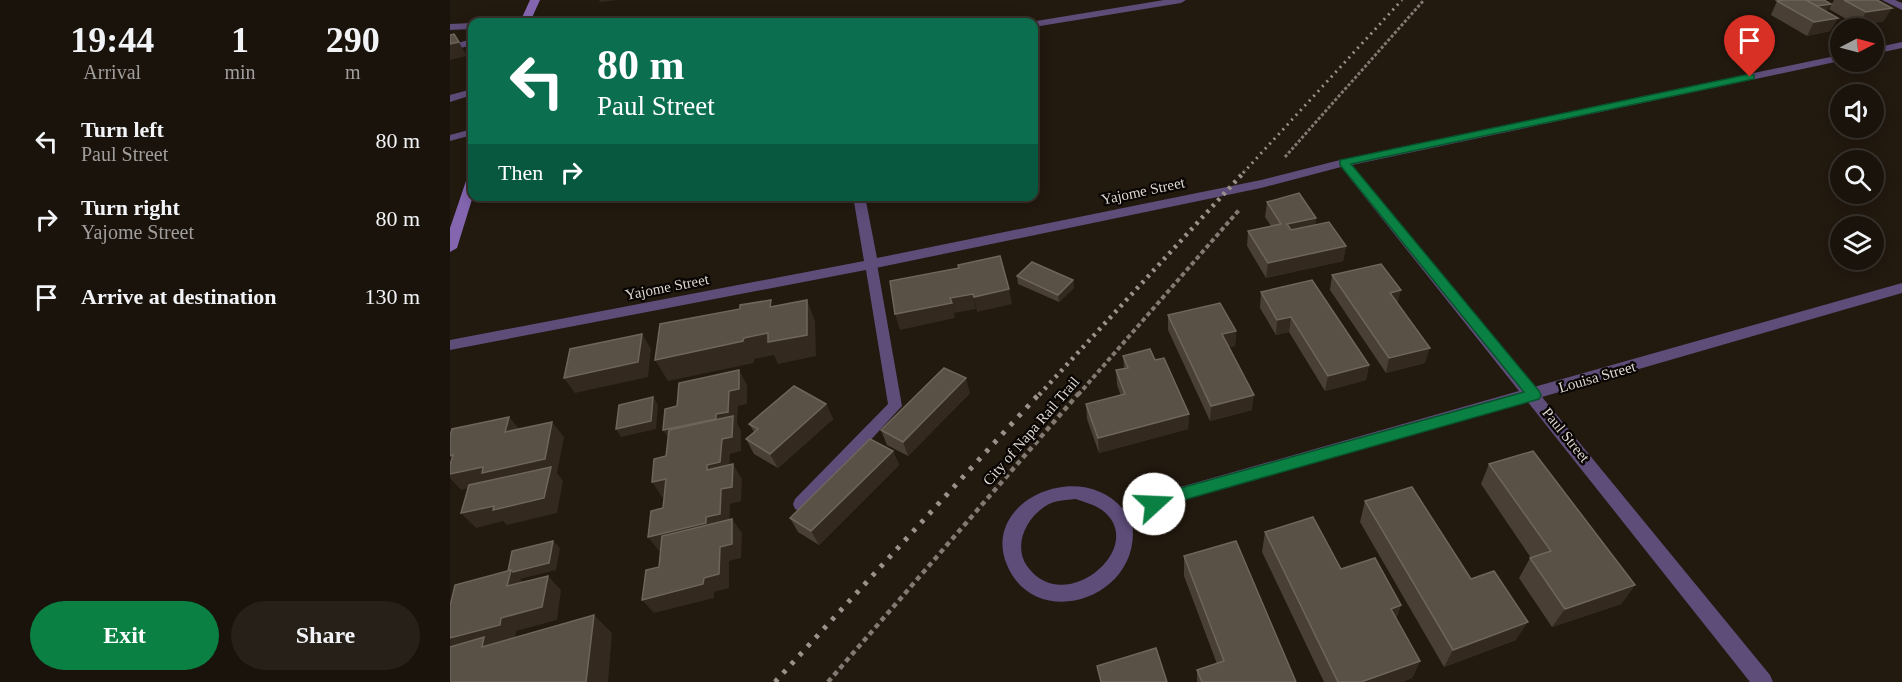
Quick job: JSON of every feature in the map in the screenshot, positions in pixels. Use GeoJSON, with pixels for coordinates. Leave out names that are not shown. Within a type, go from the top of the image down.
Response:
{"type":"FeatureCollection","features":[{"type":"Feature","properties":{"kind":"main road"},"geometry":{"type":"LineString","coordinates":[[527,18],[535,0]]}},
{"type":"Feature","properties":{"kind":"main road"},"geometry":{"type":"LineString","coordinates":[[450,248],[468,193]]}},
{"type":"Feature","properties":{"kind":"street"},"geometry":{"type":"LineString","coordinates":[[1038,23],[1181,0]]}},
{"type":"Feature","properties":{"kind":"street"},"geometry":{"type":"LineString","coordinates":[[1887,0],[1902,7]]}},
{"type":"Feature","properties":{"kind":"street"},"geometry":{"type":"LineString","coordinates":[[1884,49],[1902,45]]}},
{"type":"Feature","properties":{"kind":"street","name":"Yajome Street"},"geometry":{"type":"LineString","coordinates":[[450,345],[871,264],[1261,184],[1344,163],[1830,60]]}},
{"type":"Feature","properties":{"kind":"street"},"geometry":{"type":"LineString","coordinates":[[450,99],[468,93]]}},
{"type":"Feature","properties":{"kind":"street","name":"Paul Street"},"geometry":{"type":"LineString","coordinates":[[1344,163],[1534,395],[1763,682]]}},
{"type":"Feature","properties":{"kind":"street"},"geometry":{"type":"LineString","coordinates":[[860,201],[871,264]]}},
{"type":"Feature","properties":{"kind":"street","name":"Louisa Street"},"geometry":{"type":"LineString","coordinates":[[1121,518],[1170,497],[1534,395],[1902,288]]}},
{"type":"Feature","properties":{"kind":"street"},"geometry":{"type":"LineString","coordinates":[[1077,492],[1095,496],[1111,505],[1121,518],[1126,533],[1125,549],[1118,565],[1106,578],[1090,588],[1071,592],[1052,592],[1035,586],[1021,575],[1013,561],[1011,545],[1015,528],[1025,513],[1049,497],[1077,492]]}},
{"type":"Feature","properties":{"kind":"lane"},"geometry":{"type":"LineString","coordinates":[[450,27],[468,26]]}},
{"type":"Feature","properties":{"kind":"lane"},"geometry":{"type":"LineString","coordinates":[[450,48],[468,43]]}},
{"type":"Feature","properties":{"kind":"lane"},"geometry":{"type":"LineString","coordinates":[[450,138],[468,133]]}},
{"type":"Feature","properties":{"kind":"lane"},"geometry":{"type":"LineString","coordinates":[[801,504],[896,406],[871,264]]}},
{"type":"Feature","properties":{"kind":"path"},"geometry":{"type":"LineString","coordinates":[[1287,155],[1424,0]]}},
{"type":"Feature","properties":{"kind":"path","name":"City of Napa Rail Trail"},"geometry":{"type":"LineString","coordinates":[[828,682],[1242,206]]}},
{"type":"Feature","properties":{"kind":"building"},"geometry":{"type":"Polygon","coordinates":[[[1806,0],[1838,18],[1814,22],[1777,1],[1806,0]]]}},
{"type":"Feature","properties":{"kind":"building"},"geometry":{"type":"Polygon","coordinates":[[[1806,0],[1824,0],[1831,4],[1817,6],[1806,0]]]}},
{"type":"Feature","properties":{"kind":"building"},"geometry":{"type":"Polygon","coordinates":[[[1844,0],[1877,0],[1892,8],[1866,12],[1844,0]]]}},
{"type":"Feature","properties":{"kind":"building"},"geometry":{"type":"Polygon","coordinates":[[[454,34],[459,42],[450,44],[450,35],[454,34]]]}},
{"type":"Feature","properties":{"kind":"building"},"geometry":{"type":"Polygon","coordinates":[[[1299,193],[1316,218],[1287,224],[1291,230],[1329,222],[1346,246],[1268,263],[1248,231],[1281,224],[1267,202],[1299,193]]]}},
{"type":"Feature","properties":{"kind":"building"},"geometry":{"type":"Polygon","coordinates":[[[1000,256],[1009,289],[974,297],[973,294],[950,298],[952,303],[895,314],[890,281],[959,268],[958,265],[1000,256]]]}},
{"type":"Feature","properties":{"kind":"building"},"geometry":{"type":"Polygon","coordinates":[[[1032,262],[1073,280],[1058,295],[1017,276],[1032,262]]]}},
{"type":"Feature","properties":{"kind":"building"},"geometry":{"type":"Polygon","coordinates":[[[1381,264],[1401,290],[1390,293],[1430,348],[1389,358],[1332,275],[1381,264]]]}},
{"type":"Feature","properties":{"kind":"building"},"geometry":{"type":"Polygon","coordinates":[[[1312,280],[1369,365],[1328,376],[1291,317],[1277,320],[1261,292],[1312,280]]]}},
{"type":"Feature","properties":{"kind":"building"},"geometry":{"type":"Polygon","coordinates":[[[771,300],[770,307],[807,300],[807,335],[768,342],[768,333],[744,338],[743,341],[655,360],[660,324],[740,309],[740,305],[771,300]]]}},
{"type":"Feature","properties":{"kind":"building"},"geometry":{"type":"Polygon","coordinates":[[[1220,303],[1236,331],[1222,334],[1254,395],[1211,406],[1168,315],[1220,303]]]}},
{"type":"Feature","properties":{"kind":"building"},"geometry":{"type":"Polygon","coordinates":[[[642,334],[638,362],[564,378],[570,349],[642,334]]]}},
{"type":"Feature","properties":{"kind":"building"},"geometry":{"type":"Polygon","coordinates":[[[1150,349],[1155,360],[1164,358],[1189,414],[1098,438],[1086,404],[1125,394],[1116,370],[1128,368],[1123,356],[1150,349]]]}},
{"type":"Feature","properties":{"kind":"building"},"geometry":{"type":"Polygon","coordinates":[[[944,368],[966,378],[903,442],[881,430],[944,368]]]}},
{"type":"Feature","properties":{"kind":"building"},"geometry":{"type":"Polygon","coordinates":[[[739,370],[739,389],[729,391],[728,412],[716,414],[716,419],[663,430],[665,409],[677,406],[679,383],[739,370]]]}},
{"type":"Feature","properties":{"kind":"building"},"geometry":{"type":"Polygon","coordinates":[[[794,386],[826,404],[770,454],[746,439],[758,429],[749,424],[794,386]]]}},
{"type":"Feature","properties":{"kind":"building"},"geometry":{"type":"Polygon","coordinates":[[[653,397],[651,421],[616,429],[619,405],[653,397]]]}},
{"type":"Feature","properties":{"kind":"building"},"geometry":{"type":"Polygon","coordinates":[[[733,416],[732,437],[722,439],[720,462],[707,465],[707,470],[733,464],[732,487],[721,489],[720,514],[706,517],[706,523],[648,537],[651,511],[663,508],[666,479],[652,482],[654,459],[666,456],[669,430],[733,416]]]}},
{"type":"Feature","properties":{"kind":"building"},"geometry":{"type":"Polygon","coordinates":[[[509,417],[505,432],[552,422],[545,459],[482,473],[483,467],[450,474],[453,455],[450,456],[452,429],[509,417]]]}},
{"type":"Feature","properties":{"kind":"building"},"geometry":{"type":"Polygon","coordinates":[[[870,439],[893,451],[811,531],[790,518],[870,439]]]}},
{"type":"Feature","properties":{"kind":"building"},"geometry":{"type":"Polygon","coordinates":[[[1533,451],[1635,585],[1565,609],[1530,558],[1551,551],[1489,464],[1533,451]]]}},
{"type":"Feature","properties":{"kind":"building"},"geometry":{"type":"Polygon","coordinates":[[[551,467],[544,498],[493,510],[494,506],[461,513],[469,485],[551,467]]]}},
{"type":"Feature","properties":{"kind":"building"},"geometry":{"type":"Polygon","coordinates":[[[1412,487],[1471,579],[1494,571],[1528,622],[1453,650],[1365,501],[1412,487]]]}},
{"type":"Feature","properties":{"kind":"building"},"geometry":{"type":"Polygon","coordinates":[[[1313,517],[1341,569],[1375,558],[1401,605],[1391,609],[1420,661],[1361,682],[1338,682],[1265,532],[1313,517]]]}},
{"type":"Feature","properties":{"kind":"building"},"geometry":{"type":"Polygon","coordinates":[[[732,519],[732,544],[720,547],[719,574],[704,578],[703,584],[642,600],[646,570],[659,567],[662,536],[732,519]]]}},
{"type":"Feature","properties":{"kind":"building"},"geometry":{"type":"Polygon","coordinates":[[[553,541],[549,563],[513,572],[508,571],[512,551],[553,541]]]}},
{"type":"Feature","properties":{"kind":"building"},"geometry":{"type":"Polygon","coordinates":[[[1236,541],[1296,682],[1202,682],[1197,670],[1224,661],[1184,556],[1236,541]]]}},
{"type":"Feature","properties":{"kind":"building"},"geometry":{"type":"Polygon","coordinates":[[[511,570],[507,586],[548,576],[542,607],[501,618],[500,625],[450,638],[450,606],[455,585],[511,570]]]}},
{"type":"Feature","properties":{"kind":"building"},"geometry":{"type":"Polygon","coordinates":[[[594,615],[586,682],[450,682],[450,647],[484,637],[482,647],[594,615]]]}},
{"type":"Feature","properties":{"kind":"building"},"geometry":{"type":"Polygon","coordinates":[[[1156,648],[1167,682],[1101,682],[1097,666],[1156,648]]]}},
{"type":"Feature","properties":{"kind":"railway"},"geometry":{"type":"LineString","coordinates":[[1243,173],[1402,0]]}},
{"type":"Feature","properties":{"kind":"railway"},"geometry":{"type":"LineString","coordinates":[[1039,395],[1245,171]]}},
{"type":"Feature","properties":{"kind":"railway"},"geometry":{"type":"LineString","coordinates":[[775,682],[1040,393]]}},
{"type":"Feature","properties":{"kind":"route"},"geometry":{"type":"LineString","coordinates":[[1154,504],[1170,497],[1534,395],[1344,163],[1750,77]]}}]}
